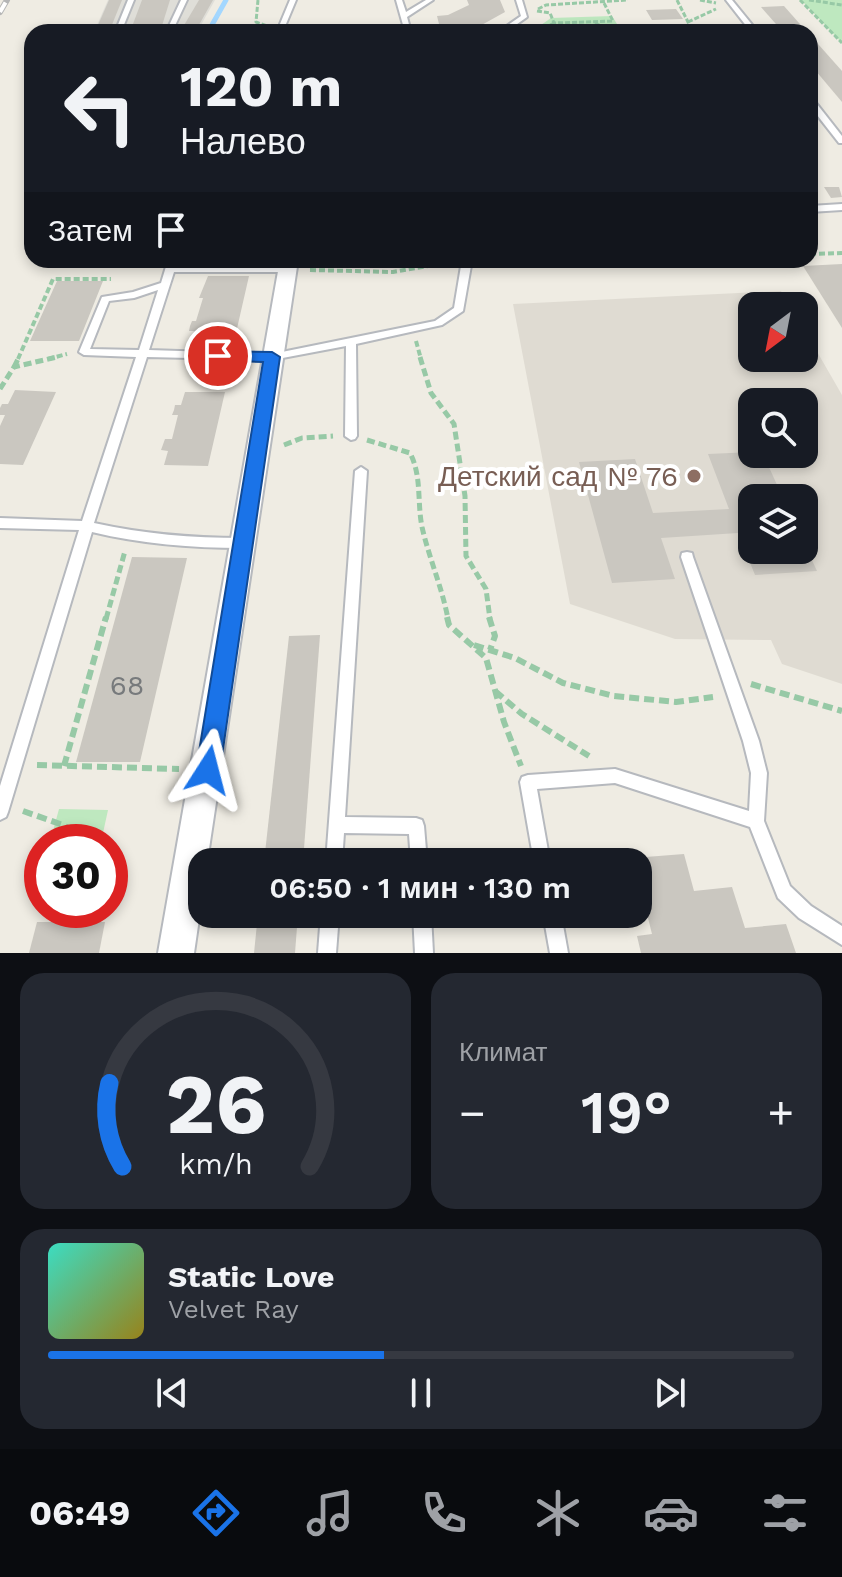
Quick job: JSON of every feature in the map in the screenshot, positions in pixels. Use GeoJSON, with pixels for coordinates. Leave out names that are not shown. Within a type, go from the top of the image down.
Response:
{"type":"FeatureCollection","features":[{"type":"Feature","properties":{"kind":"street"},"geometry":{"type":"LineString","coordinates":[[176,953],[287,268]]}},
{"type":"Feature","properties":{"kind":"lane"},"geometry":{"type":"LineString","coordinates":[[121,24],[131,0]]}},
{"type":"Feature","properties":{"kind":"lane"},"geometry":{"type":"LineString","coordinates":[[173,24],[184,0]]}},
{"type":"Feature","properties":{"kind":"lane"},"geometry":{"type":"LineString","coordinates":[[283,24],[293,0]]}},
{"type":"Feature","properties":{"kind":"lane"},"geometry":{"type":"LineString","coordinates":[[399,0],[406,24]]}},
{"type":"Feature","properties":{"kind":"lane"},"geometry":{"type":"LineString","coordinates":[[404,16],[430,0]]}},
{"type":"Feature","properties":{"kind":"lane"},"geometry":{"type":"LineString","coordinates":[[513,24],[524,17],[519,0]]}},
{"type":"Feature","properties":{"kind":"lane"},"geometry":{"type":"LineString","coordinates":[[729,0],[748,24]]}},
{"type":"Feature","properties":{"kind":"lane"},"geometry":{"type":"LineString","coordinates":[[818,111],[842,141]]}},
{"type":"Feature","properties":{"kind":"lane"},"geometry":{"type":"LineString","coordinates":[[818,209],[841,209]]}},
{"type":"Feature","properties":{"kind":"lane"},"geometry":{"type":"LineString","coordinates":[[1,808],[8,774],[171,268]]}},
{"type":"Feature","properties":{"kind":"lane"},"geometry":{"type":"LineString","coordinates":[[165,285],[134,295],[105,299],[84,352],[272,357],[351,343],[438,323],[459,309],[466,268]]}},
{"type":"Feature","properties":{"kind":"lane"},"geometry":{"type":"LineString","coordinates":[[351,343],[351,436]]}},
{"type":"Feature","properties":{"kind":"lane"},"geometry":{"type":"LineString","coordinates":[[335,848],[361,471]]}},
{"type":"Feature","properties":{"kind":"lane"},"geometry":{"type":"LineString","coordinates":[[0,523],[87,526],[130,536],[197,543],[243,543]]}},
{"type":"Feature","properties":{"kind":"lane"},"geometry":{"type":"LineString","coordinates":[[687,557],[759,773],[756,821],[784,892],[805,912],[842,936]]}},
{"type":"Feature","properties":{"kind":"lane"},"geometry":{"type":"LineString","coordinates":[[540,848],[528,782],[615,776],[756,821]]}},
{"type":"Feature","properties":{"kind":"lane"},"geometry":{"type":"LineString","coordinates":[[336,825],[416,826],[418,848]]}},
{"type":"Feature","properties":{"kind":"lane"},"geometry":{"type":"LineString","coordinates":[[327,953],[329,928]]}},
{"type":"Feature","properties":{"kind":"lane"},"geometry":{"type":"LineString","coordinates":[[423,928],[424,953]]}},
{"type":"Feature","properties":{"kind":"lane"},"geometry":{"type":"LineString","coordinates":[[555,928],[559,953]]}},
{"type":"Feature","properties":{"kind":"path"},"geometry":{"type":"LineString","coordinates":[[604,3],[613,21],[554,23],[550,13],[537,11],[546,5],[628,0]]}},
{"type":"Feature","properties":{"kind":"path"},"geometry":{"type":"LineString","coordinates":[[677,0],[688,22],[720,8]]}},
{"type":"Feature","properties":{"kind":"path"},"geometry":{"type":"LineString","coordinates":[[800,0],[842,43]]}},
{"type":"Feature","properties":{"kind":"path"},"geometry":{"type":"LineString","coordinates":[[809,0],[842,5]]}},
{"type":"Feature","properties":{"kind":"path"},"geometry":{"type":"LineString","coordinates":[[591,21],[597,24]]}},
{"type":"Feature","properties":{"kind":"path"},"geometry":{"type":"LineString","coordinates":[[818,254],[842,253]]}},
{"type":"Feature","properties":{"kind":"path"},"geometry":{"type":"LineString","coordinates":[[340,268],[393,272],[415,268]]}},
{"type":"Feature","properties":{"kind":"path"},"geometry":{"type":"LineString","coordinates":[[0,389],[14,367],[53,279],[112,279],[105,299]]}},
{"type":"Feature","properties":{"kind":"path"},"geometry":{"type":"LineString","coordinates":[[413,329],[431,393],[454,424],[465,496],[466,556],[486,589],[487,609],[495,636],[490,650]]}},
{"type":"Feature","properties":{"kind":"path"},"geometry":{"type":"LineString","coordinates":[[14,367],[84,352]]}},
{"type":"Feature","properties":{"kind":"path"},"geometry":{"type":"LineString","coordinates":[[258,450],[319,436],[351,436],[381,442],[410,453],[417,466],[422,526],[442,588],[449,625],[486,658],[528,782]]}},
{"type":"Feature","properties":{"kind":"path"},"geometry":{"type":"LineString","coordinates":[[64,766],[130,536]]}},
{"type":"Feature","properties":{"kind":"path"},"geometry":{"type":"LineString","coordinates":[[469,643],[515,658],[563,683],[614,696],[676,702],[734,694]]}},
{"type":"Feature","properties":{"kind":"path"},"geometry":{"type":"LineString","coordinates":[[728,677],[842,711]]}},
{"type":"Feature","properties":{"kind":"path"},"geometry":{"type":"LineString","coordinates":[[495,690],[522,714],[573,744],[615,776]]}},
{"type":"Feature","properties":{"kind":"path"},"geometry":{"type":"LineString","coordinates":[[8,774],[64,766],[208,770]]}},
{"type":"Feature","properties":{"kind":"path"},"geometry":{"type":"LineString","coordinates":[[1,808],[59,824]]}},
{"type":"Feature","properties":{"kind":"shaded area"},"geometry":{"type":"Polygon","coordinates":[[[108,0],[215,0],[202,24],[98,24],[108,0]]]}},
{"type":"Feature","properties":{"kind":"shaded area","name":"Детский сад № 76"},"geometry":{"type":"Polygon","coordinates":[[[738,293],[738,372],[818,372],[818,353],[842,395],[842,684],[782,664],[771,640],[675,639],[570,604],[513,304],[738,293]]]}},
{"type":"Feature","properties":{"kind":"green space"},"geometry":{"type":"Polygon","coordinates":[[[801,0],[842,0],[842,43],[801,0]]]}},
{"type":"Feature","properties":{"kind":"green space"},"geometry":{"type":"Polygon","coordinates":[[[612,16],[617,24],[542,24],[551,18],[612,16]]]}},
{"type":"Feature","properties":{"kind":"green space"},"geometry":{"type":"Polygon","coordinates":[[[59,809],[108,810],[105,824],[55,824],[59,809]]]}},
{"type":"Feature","properties":{"kind":"building"},"geometry":{"type":"Polygon","coordinates":[[[109,0],[122,0],[112,24],[98,24],[109,0]]]}},
{"type":"Feature","properties":{"kind":"building"},"geometry":{"type":"Polygon","coordinates":[[[142,0],[170,0],[162,24],[133,24],[142,0]]]}},
{"type":"Feature","properties":{"kind":"building"},"geometry":{"type":"Polygon","coordinates":[[[199,0],[213,0],[200,24],[185,24],[199,0]]]}},
{"type":"Feature","properties":{"kind":"building"},"geometry":{"type":"Polygon","coordinates":[[[467,0],[500,0],[505,12],[483,24],[439,24],[437,16],[448,15],[469,5],[467,0]]]}},
{"type":"Feature","properties":{"kind":"building"},"geometry":{"type":"Polygon","coordinates":[[[784,6],[800,24],[776,24],[761,7],[784,6]]]}},
{"type":"Feature","properties":{"kind":"building"},"geometry":{"type":"Polygon","coordinates":[[[676,9],[683,19],[652,20],[646,10],[676,9]]]}},
{"type":"Feature","properties":{"kind":"building"},"geometry":{"type":"Polygon","coordinates":[[[818,44],[842,71],[842,102],[818,74],[818,44]]]}},
{"type":"Feature","properties":{"kind":"building"},"geometry":{"type":"Polygon","coordinates":[[[824,187],[839,187],[842,197],[831,198],[824,187]]]}},
{"type":"Feature","properties":{"kind":"building"},"geometry":{"type":"Polygon","coordinates":[[[842,264],[842,328],[804,268],[818,268],[818,265],[842,264]]]}},
{"type":"Feature","properties":{"kind":"building"},"geometry":{"type":"Polygon","coordinates":[[[208,276],[249,276],[233,346],[190,345],[194,331],[189,331],[190,326],[192,321],[196,321],[203,298],[199,298],[208,276]]]}},
{"type":"Feature","properties":{"kind":"building"},"geometry":{"type":"Polygon","coordinates":[[[57,281],[103,281],[79,341],[30,341],[57,281]]]}},
{"type":"Feature","properties":{"kind":"building"},"geometry":{"type":"Polygon","coordinates":[[[15,390],[56,392],[23,465],[0,464],[0,426],[5,415],[0,415],[0,408],[2,404],[8,404],[15,390]]]}},
{"type":"Feature","properties":{"kind":"building"},"geometry":{"type":"Polygon","coordinates":[[[185,392],[225,392],[208,466],[164,465],[168,451],[161,450],[165,439],[172,439],[178,415],[172,415],[175,405],[181,405],[185,392]]]}},
{"type":"Feature","properties":{"kind":"building"},"geometry":{"type":"Polygon","coordinates":[[[738,453],[738,468],[769,468],[777,484],[738,484],[738,533],[661,538],[675,579],[612,583],[579,462],[635,459],[653,513],[729,509],[708,454],[738,453]]]}},
{"type":"Feature","properties":{"kind":"building"},"geometry":{"type":"Polygon","coordinates":[[[132,557],[187,558],[140,762],[76,762],[132,557]]]}},
{"type":"Feature","properties":{"kind":"building"},"geometry":{"type":"Polygon","coordinates":[[[751,564],[814,564],[817,571],[755,575],[751,564]]]}},
{"type":"Feature","properties":{"kind":"building"},"geometry":{"type":"Polygon","coordinates":[[[320,635],[304,848],[266,848],[289,636],[320,635]]]}},
{"type":"Feature","properties":{"kind":"building"},"geometry":{"type":"Polygon","coordinates":[[[684,854],[694,891],[732,887],[745,928],[786,924],[796,953],[641,953],[637,936],[652,934],[652,857],[684,854]]]}},
{"type":"Feature","properties":{"kind":"building"},"geometry":{"type":"Polygon","coordinates":[[[35,928],[104,928],[99,953],[29,953],[35,928]]]}},
{"type":"Feature","properties":{"kind":"building"},"geometry":{"type":"Polygon","coordinates":[[[257,928],[297,928],[295,953],[254,953],[257,928]]]}},
{"type":"Feature","properties":{"kind":"waterway"},"geometry":{"type":"LineString","coordinates":[[212,24],[226,0]]}},
{"type":"Feature","properties":{"kind":"railway"},"geometry":{"type":"LineString","coordinates":[[0,12],[7,0]]}},
{"type":"Feature","properties":{"kind":"place","name":"Детский сад № 76"},"geometry":{"type":"Point","coordinates":[694,476]}},
{"type":"Feature","properties":{"kind":"route"},"geometry":{"type":"LineString","coordinates":[[208,770],[272,357],[218,356]]}}]}
